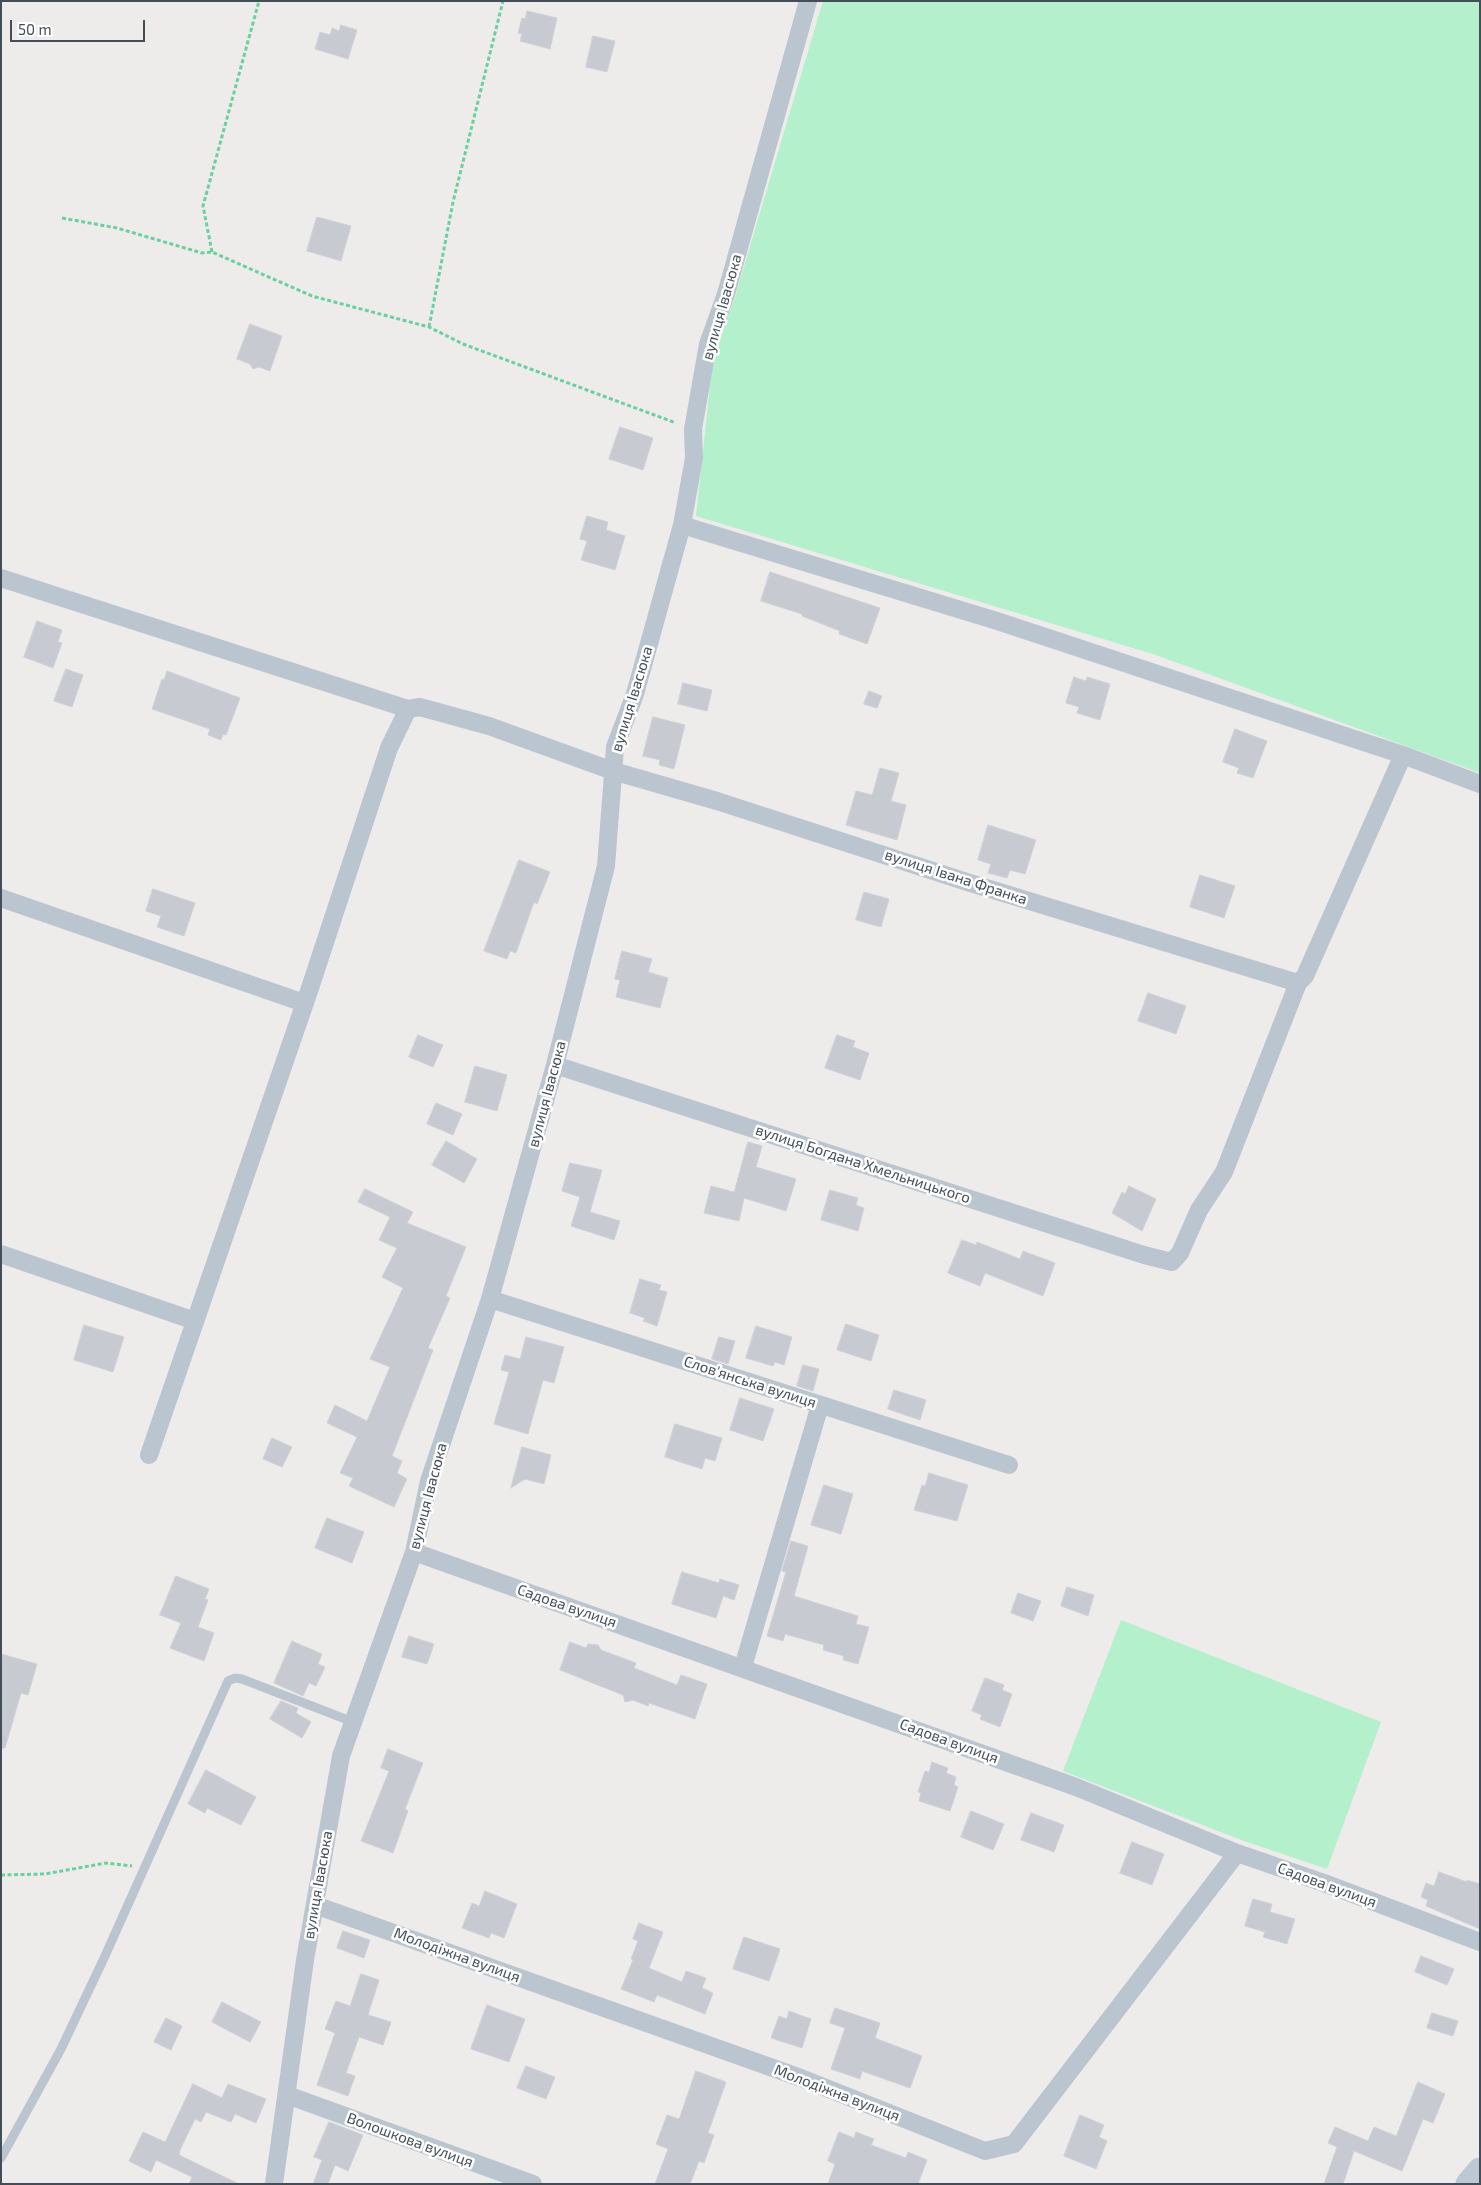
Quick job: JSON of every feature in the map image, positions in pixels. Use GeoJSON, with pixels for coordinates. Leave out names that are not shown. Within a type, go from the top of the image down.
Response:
{"type":"FeatureCollection","features":[{"type":"Feature","properties":{"kind":"street","name":"вулиця Івасюка"},"geometry":{"type":"LineString","coordinates":[[274,2184],[305,1960],[341,1756],[414,1552],[429,1482],[490,1299],[555,1065],[606,866],[615,747],[635,694],[682,525],[694,458],[693,430],[708,344],[726,294],[808,1]]}},
{"type":"Feature","properties":{"kind":"street"},"geometry":{"type":"LineString","coordinates":[[682,525],[997,621],[1403,755],[1480,784]]}},
{"type":"Feature","properties":{"kind":"street","name":"вулиця Івана Франка"},"geometry":{"type":"LineString","coordinates":[[1,578],[408,709],[420,707],[489,726],[613,771],[726,804],[967,882],[1298,983]]}},
{"type":"Feature","properties":{"kind":"street"},"geometry":{"type":"LineString","coordinates":[[149,1455],[389,748],[408,709]]}},
{"type":"Feature","properties":{"kind":"street"},"geometry":{"type":"LineString","coordinates":[[1298,983],[1305,976],[1403,755]]}},
{"type":"Feature","properties":{"kind":"street"},"geometry":{"type":"LineString","coordinates":[[1,898],[304,1003]]}},
{"type":"Feature","properties":{"kind":"street","name":"вулиця Богдана Хмельницького"},"geometry":{"type":"LineString","coordinates":[[555,1065],[1135,1252],[1172,1262],[1180,1254],[1199,1210],[1224,1172],[1298,983]]}},
{"type":"Feature","properties":{"kind":"street"},"geometry":{"type":"LineString","coordinates":[[1,1254],[195,1321]]}},
{"type":"Feature","properties":{"kind":"street","name":"Слов'янська вулиця"},"geometry":{"type":"LineString","coordinates":[[490,1299],[1009,1465]]}},
{"type":"Feature","properties":{"kind":"street"},"geometry":{"type":"LineString","coordinates":[[743,1668],[820,1405]]}},
{"type":"Feature","properties":{"kind":"street","name":"Садова вулиця"},"geometry":{"type":"LineString","coordinates":[[414,1552],[1076,1787],[1237,1853],[1324,1883],[1480,1942]]}},
{"type":"Feature","properties":{"kind":"street","name":"Молодіжна вулиця"},"geometry":{"type":"LineString","coordinates":[[316,1905],[801,2078],[984,2151],[1014,2144],[1237,1853]]}},
{"type":"Feature","properties":{"kind":"street","name":"Волошкова вулиця"},"geometry":{"type":"LineString","coordinates":[[287,2095],[533,2184]]}},
{"type":"Feature","properties":{"kind":"street"},"geometry":{"type":"LineString","coordinates":[[1468,2184],[1480,2170]]}},
{"type":"Feature","properties":{"kind":"lane"},"geometry":{"type":"LineString","coordinates":[[1,2158],[61,2049],[146,1867],[228,1681],[235,1678],[242,1679],[353,1722]]}},
{"type":"Feature","properties":{"kind":"path"},"geometry":{"type":"LineString","coordinates":[[212,252],[203,206],[259,1]]}},
{"type":"Feature","properties":{"kind":"path"},"geometry":{"type":"LineString","coordinates":[[429,327],[453,202],[503,1]]}},
{"type":"Feature","properties":{"kind":"path"},"geometry":{"type":"LineString","coordinates":[[62,218],[117,228],[202,253],[212,252],[312,296],[429,327],[463,344],[693,430]]}},
{"type":"Feature","properties":{"kind":"path"},"geometry":{"type":"LineString","coordinates":[[1,1875],[45,1874],[106,1863],[146,1867]]}},
{"type":"Feature","properties":{"kind":"green space"},"geometry":{"type":"Polygon","coordinates":[[[823,1],[1480,1],[1480,773],[1156,655],[696,516],[714,348],[734,300],[823,1]]]}},
{"type":"Feature","properties":{"kind":"green space"},"geometry":{"type":"Polygon","coordinates":[[[1121,1620],[1381,1722],[1327,1869],[1244,1841],[1063,1771],[1121,1620]]]}},
{"type":"Feature","properties":{"kind":"building"},"geometry":{"type":"Polygon","coordinates":[[[527,11],[557,18],[550,49],[520,41],[522,34],[518,33],[522,18],[525,19],[527,11]]]}},
{"type":"Feature","properties":{"kind":"building"},"geometry":{"type":"Polygon","coordinates":[[[341,25],[357,30],[348,59],[315,49],[320,32],[330,35],[332,28],[339,31],[341,25]]]}},
{"type":"Feature","properties":{"kind":"building"},"geometry":{"type":"Polygon","coordinates":[[[593,36],[615,41],[607,72],[586,67],[593,36]]]}},
{"type":"Feature","properties":{"kind":"building"},"geometry":{"type":"Polygon","coordinates":[[[317,217],[351,226],[341,261],[307,251],[317,217]]]}},
{"type":"Feature","properties":{"kind":"building"},"geometry":{"type":"Polygon","coordinates":[[[250,324],[282,336],[270,371],[259,367],[253,369],[250,364],[237,359],[250,324]]]}},
{"type":"Feature","properties":{"kind":"building"},"geometry":{"type":"Polygon","coordinates":[[[620,427],[653,438],[643,470],[609,459],[620,427]]]}},
{"type":"Feature","properties":{"kind":"building"},"geometry":{"type":"Polygon","coordinates":[[[587,516],[608,522],[606,530],[625,536],[615,570],[581,560],[587,541],[580,539],[587,516]]]}},
{"type":"Feature","properties":{"kind":"building"},"geometry":{"type":"Polygon","coordinates":[[[770,572],[880,608],[867,644],[839,634],[840,631],[802,616],[802,614],[761,601],[770,572]]]}},
{"type":"Feature","properties":{"kind":"building"},"geometry":{"type":"Polygon","coordinates":[[[37,621],[62,630],[58,642],[62,643],[53,668],[24,657],[37,621]]]}},
{"type":"Feature","properties":{"kind":"building"},"geometry":{"type":"Polygon","coordinates":[[[66,669],[83,675],[72,707],[54,701],[66,669]]]}},
{"type":"Feature","properties":{"kind":"building"},"geometry":{"type":"Polygon","coordinates":[[[167,671],[240,698],[226,735],[223,734],[221,740],[208,735],[210,729],[152,709],[162,679],[164,680],[167,671]]]}},
{"type":"Feature","properties":{"kind":"building"},"geometry":{"type":"Polygon","coordinates":[[[1074,677],[1086,681],[1087,677],[1110,684],[1100,720],[1077,713],[1079,707],[1066,703],[1074,677]]]}},
{"type":"Feature","properties":{"kind":"building"},"geometry":{"type":"Polygon","coordinates":[[[683,683],[712,690],[707,711],[678,704],[683,683]]]}},
{"type":"Feature","properties":{"kind":"building"},"geometry":{"type":"Polygon","coordinates":[[[869,691],[882,696],[877,708],[864,704],[869,691]]]}},
{"type":"Feature","properties":{"kind":"building"},"geometry":{"type":"Polygon","coordinates":[[[653,717],[685,725],[674,769],[659,765],[660,760],[643,756],[653,717]]]}},
{"type":"Feature","properties":{"kind":"building"},"geometry":{"type":"Polygon","coordinates":[[[1235,729],[1267,741],[1253,778],[1237,773],[1239,768],[1223,762],[1235,729]]]}},
{"type":"Feature","properties":{"kind":"building"},"geometry":{"type":"Polygon","coordinates":[[[880,768],[899,773],[891,801],[906,805],[897,840],[846,825],[856,791],[872,795],[880,768]]]}},
{"type":"Feature","properties":{"kind":"building"},"geometry":{"type":"Polygon","coordinates":[[[988,825],[1036,840],[1025,874],[1010,870],[1007,878],[988,873],[991,864],[978,860],[988,825]]]}},
{"type":"Feature","properties":{"kind":"building"},"geometry":{"type":"Polygon","coordinates":[[[519,860],[550,872],[537,904],[534,902],[516,953],[510,951],[507,959],[484,951],[519,860]]]}},
{"type":"Feature","properties":{"kind":"building"},"geometry":{"type":"Polygon","coordinates":[[[1200,875],[1235,886],[1224,918],[1190,907],[1200,875]]]}},
{"type":"Feature","properties":{"kind":"building"},"geometry":{"type":"Polygon","coordinates":[[[153,889],[195,903],[184,936],[157,927],[161,916],[146,911],[153,889]]]}},
{"type":"Feature","properties":{"kind":"building"},"geometry":{"type":"Polygon","coordinates":[[[864,892],[889,899],[881,927],[856,920],[864,892]]]}},
{"type":"Feature","properties":{"kind":"building"},"geometry":{"type":"Polygon","coordinates":[[[622,951],[652,959],[648,972],[668,978],[660,1008],[616,997],[620,980],[615,979],[622,951]]]}},
{"type":"Feature","properties":{"kind":"building"},"geometry":{"type":"Polygon","coordinates":[[[1148,993],[1186,1006],[1176,1034],[1138,1021],[1148,993]]]}},
{"type":"Feature","properties":{"kind":"building"},"geometry":{"type":"Polygon","coordinates":[[[418,1035],[443,1045],[433,1067],[409,1057],[418,1035]]]}},
{"type":"Feature","properties":{"kind":"building"},"geometry":{"type":"Polygon","coordinates":[[[837,1035],[855,1041],[853,1047],[869,1053],[860,1080],[825,1068],[837,1035]]]}},
{"type":"Feature","properties":{"kind":"building"},"geometry":{"type":"Polygon","coordinates":[[[475,1066],[507,1075],[497,1111],[465,1102],[475,1066]]]}},
{"type":"Feature","properties":{"kind":"building"},"geometry":{"type":"Polygon","coordinates":[[[436,1103],[462,1114],[453,1135],[427,1124],[436,1103]]]}},
{"type":"Feature","properties":{"kind":"building"},"geometry":{"type":"Polygon","coordinates":[[[446,1141],[477,1159],[464,1183],[432,1165],[446,1141]]]}},
{"type":"Feature","properties":{"kind":"building"},"geometry":{"type":"Polygon","coordinates":[[[748,1142],[762,1146],[756,1167],[796,1179],[786,1211],[744,1198],[739,1221],[704,1213],[711,1186],[734,1192],[748,1142]]]}},
{"type":"Feature","properties":{"kind":"building"},"geometry":{"type":"Polygon","coordinates":[[[570,1163],[602,1170],[590,1212],[620,1221],[614,1240],[571,1226],[580,1197],[562,1191],[570,1163]]]}},
{"type":"Feature","properties":{"kind":"building"},"geometry":{"type":"Polygon","coordinates":[[[1129,1186],[1156,1199],[1142,1231],[1112,1213],[1122,1192],[1125,1194],[1129,1186]]]}},
{"type":"Feature","properties":{"kind":"building"},"geometry":{"type":"Polygon","coordinates":[[[365,1189],[413,1212],[407,1223],[466,1247],[446,1296],[450,1298],[428,1348],[433,1350],[392,1456],[402,1461],[397,1473],[407,1479],[394,1507],[349,1486],[353,1478],[340,1473],[357,1437],[327,1423],[335,1405],[367,1421],[390,1367],[370,1359],[403,1288],[382,1277],[397,1248],[379,1240],[390,1217],[358,1202],[365,1189]]]}},
{"type":"Feature","properties":{"kind":"building"},"geometry":{"type":"Polygon","coordinates":[[[830,1190],[858,1198],[856,1205],[864,1208],[858,1231],[821,1220],[830,1190]]]}},
{"type":"Feature","properties":{"kind":"building"},"geometry":{"type":"Polygon","coordinates":[[[962,1240],[976,1245],[977,1242],[1020,1259],[1023,1251],[1055,1263],[1043,1296],[985,1273],[980,1286],[948,1273],[962,1240]]]}},
{"type":"Feature","properties":{"kind":"building"},"geometry":{"type":"Polygon","coordinates":[[[640,1279],[661,1285],[659,1290],[667,1292],[657,1326],[643,1321],[645,1318],[630,1313],[640,1279]]]}},
{"type":"Feature","properties":{"kind":"building"},"geometry":{"type":"Polygon","coordinates":[[[846,1324],[879,1335],[871,1361],[837,1350],[846,1324]]]}},
{"type":"Feature","properties":{"kind":"building"},"geometry":{"type":"Polygon","coordinates":[[[84,1325],[124,1337],[113,1372],[74,1360],[84,1325]]]}},
{"type":"Feature","properties":{"kind":"building"},"geometry":{"type":"Polygon","coordinates":[[[756,1326],[792,1337],[784,1365],[775,1362],[773,1366],[746,1358],[756,1326]]]}},
{"type":"Feature","properties":{"kind":"building"},"geometry":{"type":"Polygon","coordinates":[[[526,1337],[564,1347],[554,1383],[543,1380],[528,1434],[494,1424],[509,1372],[501,1370],[505,1355],[520,1359],[526,1337]]]}},
{"type":"Feature","properties":{"kind":"building"},"geometry":{"type":"Polygon","coordinates":[[[719,1337],[735,1341],[728,1364],[712,1359],[719,1337]]]}},
{"type":"Feature","properties":{"kind":"building"},"geometry":{"type":"Polygon","coordinates":[[[803,1365],[819,1369],[813,1391],[797,1386],[803,1365]]]}},
{"type":"Feature","properties":{"kind":"building"},"geometry":{"type":"Polygon","coordinates":[[[894,1390],[926,1400],[920,1420],[888,1409],[894,1390]]]}},
{"type":"Feature","properties":{"kind":"building"},"geometry":{"type":"Polygon","coordinates":[[[740,1398],[774,1409],[763,1441],[730,1430],[740,1398]]]}},
{"type":"Feature","properties":{"kind":"building"},"geometry":{"type":"Polygon","coordinates":[[[675,1424],[722,1438],[715,1461],[705,1458],[702,1469],[665,1457],[675,1424]]]}},
{"type":"Feature","properties":{"kind":"building"},"geometry":{"type":"Polygon","coordinates":[[[272,1438],[292,1447],[282,1467],[263,1459],[272,1438]]]}},
{"type":"Feature","properties":{"kind":"building"},"geometry":{"type":"Polygon","coordinates":[[[522,1447],[551,1455],[544,1484],[525,1479],[511,1488],[522,1447]]]}},
{"type":"Feature","properties":{"kind":"building"},"geometry":{"type":"Polygon","coordinates":[[[929,1473],[968,1485],[957,1521],[914,1510],[922,1485],[925,1486],[929,1473]]]}},
{"type":"Feature","properties":{"kind":"building"},"geometry":{"type":"Polygon","coordinates":[[[824,1485],[853,1494],[841,1534],[811,1525],[824,1485]]]}},
{"type":"Feature","properties":{"kind":"building"},"geometry":{"type":"Polygon","coordinates":[[[327,1518],[364,1532],[352,1563],[315,1548],[327,1518]]]}},
{"type":"Feature","properties":{"kind":"building"},"geometry":{"type":"Polygon","coordinates":[[[791,1541],[808,1546],[794,1596],[858,1616],[856,1624],[869,1627],[858,1664],[843,1660],[844,1656],[823,1650],[824,1645],[785,1634],[783,1641],[767,1636],[786,1572],[782,1571],[791,1541]]]}},
{"type":"Feature","properties":{"kind":"building"},"geometry":{"type":"Polygon","coordinates":[[[682,1572],[719,1583],[720,1579],[739,1585],[734,1600],[723,1596],[716,1618],[672,1604],[682,1572]]]}},
{"type":"Feature","properties":{"kind":"building"},"geometry":{"type":"Polygon","coordinates":[[[176,1576],[209,1589],[205,1599],[208,1600],[198,1627],[214,1633],[204,1661],[170,1648],[181,1623],[160,1615],[176,1576]]]}},
{"type":"Feature","properties":{"kind":"building"},"geometry":{"type":"Polygon","coordinates":[[[1067,1587],[1094,1595],[1088,1616],[1061,1606],[1067,1587]]]}},
{"type":"Feature","properties":{"kind":"building"},"geometry":{"type":"Polygon","coordinates":[[[1018,1593],[1041,1601],[1033,1621],[1011,1613],[1018,1593]]]}},
{"type":"Feature","properties":{"kind":"building"},"geometry":{"type":"Polygon","coordinates":[[[409,1636],[434,1644],[427,1664],[402,1657],[409,1636]]]}},
{"type":"Feature","properties":{"kind":"building"},"geometry":{"type":"Polygon","coordinates":[[[292,1641],[322,1654],[318,1664],[325,1667],[316,1686],[309,1683],[303,1696],[274,1683],[292,1641]]]}},
{"type":"Feature","properties":{"kind":"building"},"geometry":{"type":"Polygon","coordinates":[[[570,1642],[586,1648],[588,1644],[598,1645],[601,1650],[636,1663],[634,1668],[677,1685],[681,1675],[707,1684],[695,1719],[649,1703],[648,1706],[633,1700],[625,1702],[623,1695],[560,1670],[570,1642]]]}},
{"type":"Feature","properties":{"kind":"building"},"geometry":{"type":"Polygon","coordinates":[[[1,1654],[37,1664],[28,1695],[21,1693],[5,1748],[1,1748],[1,1654]]]}},
{"type":"Feature","properties":{"kind":"building"},"geometry":{"type":"Polygon","coordinates":[[[985,1678],[1004,1685],[1002,1690],[1012,1694],[1000,1727],[980,1719],[982,1715],[972,1711],[985,1678]]]}},
{"type":"Feature","properties":{"kind":"building"},"geometry":{"type":"Polygon","coordinates":[[[281,1701],[298,1708],[296,1713],[311,1722],[302,1738],[270,1719],[281,1701]]]}},
{"type":"Feature","properties":{"kind":"building"},"geometry":{"type":"Polygon","coordinates":[[[388,1749],[423,1763],[405,1809],[408,1811],[393,1853],[361,1841],[389,1771],[381,1768],[388,1749]]]}},
{"type":"Feature","properties":{"kind":"building"},"geometry":{"type":"Polygon","coordinates":[[[932,1762],[948,1768],[946,1773],[956,1777],[954,1785],[958,1787],[950,1811],[919,1801],[921,1793],[918,1792],[925,1771],[929,1772],[932,1762]]]}},
{"type":"Feature","properties":{"kind":"building"},"geometry":{"type":"Polygon","coordinates":[[[206,1770],[256,1797],[241,1825],[207,1808],[205,1813],[188,1804],[206,1770]]]}},
{"type":"Feature","properties":{"kind":"building"},"geometry":{"type":"Polygon","coordinates":[[[971,1811],[1004,1824],[993,1850],[961,1837],[971,1811]]]}},
{"type":"Feature","properties":{"kind":"building"},"geometry":{"type":"Polygon","coordinates":[[[1031,1813],[1064,1825],[1054,1852],[1021,1840],[1031,1813]]]}},
{"type":"Feature","properties":{"kind":"building"},"geometry":{"type":"Polygon","coordinates":[[[1132,1842],[1164,1854],[1152,1885],[1120,1873],[1132,1842]]]}},
{"type":"Feature","properties":{"kind":"building"},"geometry":{"type":"Polygon","coordinates":[[[1439,1872],[1467,1882],[1467,1880],[1480,1884],[1480,1929],[1426,1906],[1428,1900],[1421,1897],[1426,1883],[1434,1886],[1439,1872]]]}},
{"type":"Feature","properties":{"kind":"building"},"geometry":{"type":"Polygon","coordinates":[[[485,1891],[517,1904],[504,1938],[491,1933],[489,1938],[462,1928],[472,1903],[479,1906],[485,1891]]]}},
{"type":"Feature","properties":{"kind":"building"},"geometry":{"type":"Polygon","coordinates":[[[1253,1899],[1272,1904],[1270,1912],[1295,1919],[1287,1944],[1263,1937],[1265,1932],[1245,1926],[1253,1899]]]}},
{"type":"Feature","properties":{"kind":"building"},"geometry":{"type":"Polygon","coordinates":[[[639,1923],[663,1932],[649,1968],[682,1982],[686,1971],[706,1978],[702,1988],[713,1993],[705,2014],[657,1995],[654,2002],[621,1989],[633,1960],[631,1959],[638,1941],[633,1939],[639,1923]]]}},
{"type":"Feature","properties":{"kind":"building"},"geometry":{"type":"Polygon","coordinates":[[[343,1931],[370,1940],[364,1958],[337,1948],[343,1931]]]}},
{"type":"Feature","properties":{"kind":"building"},"geometry":{"type":"Polygon","coordinates":[[[744,1937],[780,1949],[769,1981],[733,1969],[744,1937]]]}},
{"type":"Feature","properties":{"kind":"building"},"geometry":{"type":"Polygon","coordinates":[[[1421,1956],[1454,1969],[1447,1985],[1415,1972],[1421,1956]]]}},
{"type":"Feature","properties":{"kind":"building"},"geometry":{"type":"Polygon","coordinates":[[[361,1974],[379,1980],[368,2015],[391,2022],[383,2045],[359,2037],[346,2073],[355,2076],[348,2096],[317,2085],[335,2033],[325,2029],[336,2001],[350,2006],[361,1974]]]}},
{"type":"Feature","properties":{"kind":"building"},"geometry":{"type":"Polygon","coordinates":[[[222,2002],[261,2022],[250,2042],[212,2022],[222,2002]]]}},
{"type":"Feature","properties":{"kind":"building"},"geometry":{"type":"Polygon","coordinates":[[[487,2005],[525,2019],[509,2062],[471,2049],[487,2005]]]}},
{"type":"Feature","properties":{"kind":"building"},"geometry":{"type":"Polygon","coordinates":[[[835,2008],[880,2023],[875,2038],[922,2056],[910,2088],[862,2071],[860,2079],[831,2069],[845,2028],[830,2023],[835,2008]]]}},
{"type":"Feature","properties":{"kind":"building"},"geometry":{"type":"Polygon","coordinates":[[[789,2011],[811,2019],[802,2048],[771,2038],[779,2016],[787,2019],[789,2011]]]}},
{"type":"Feature","properties":{"kind":"building"},"geometry":{"type":"Polygon","coordinates":[[[1432,2013],[1458,2021],[1453,2036],[1427,2028],[1432,2013]]]}},
{"type":"Feature","properties":{"kind":"building"},"geometry":{"type":"Polygon","coordinates":[[[166,2018],[182,2026],[171,2050],[154,2042],[166,2018]]]}},
{"type":"Feature","properties":{"kind":"building"},"geometry":{"type":"Polygon","coordinates":[[[526,2066],[555,2077],[546,2099],[517,2088],[526,2066]]]}},
{"type":"Feature","properties":{"kind":"building"},"geometry":{"type":"Polygon","coordinates":[[[696,2071],[726,2082],[708,2133],[714,2135],[704,2163],[699,2161],[690,2184],[655,2184],[668,2149],[656,2144],[667,2115],[679,2119],[696,2071]]]}},
{"type":"Feature","properties":{"kind":"building"},"geometry":{"type":"Polygon","coordinates":[[[1418,2082],[1445,2094],[1433,2123],[1423,2119],[1402,2171],[1354,2151],[1343,2184],[1324,2184],[1337,2147],[1328,2143],[1335,2127],[1368,2141],[1374,2127],[1396,2136],[1418,2082]]]}},
{"type":"Feature","properties":{"kind":"building"},"geometry":{"type":"Polygon","coordinates":[[[193,2084],[222,2098],[228,2084],[266,2099],[256,2123],[235,2114],[231,2122],[206,2112],[201,2122],[195,2119],[180,2150],[179,2155],[239,2184],[189,2184],[192,2177],[156,2160],[151,2172],[129,2161],[143,2132],[165,2142],[193,2084]]]}},
{"type":"Feature","properties":{"kind":"building"},"geometry":{"type":"Polygon","coordinates":[[[1080,2115],[1104,2125],[1099,2137],[1107,2141],[1096,2169],[1064,2156],[1080,2115]]]}},
{"type":"Feature","properties":{"kind":"building"},"geometry":{"type":"Polygon","coordinates":[[[329,2122],[363,2135],[348,2171],[335,2165],[328,2184],[313,2184],[322,2160],[314,2157],[329,2122]]]}},
{"type":"Feature","properties":{"kind":"building"},"geometry":{"type":"Polygon","coordinates":[[[839,2132],[854,2138],[856,2132],[874,2139],[871,2145],[906,2158],[908,2152],[927,2160],[918,2184],[828,2184],[835,2164],[828,2161],[839,2132]]]}}]}
